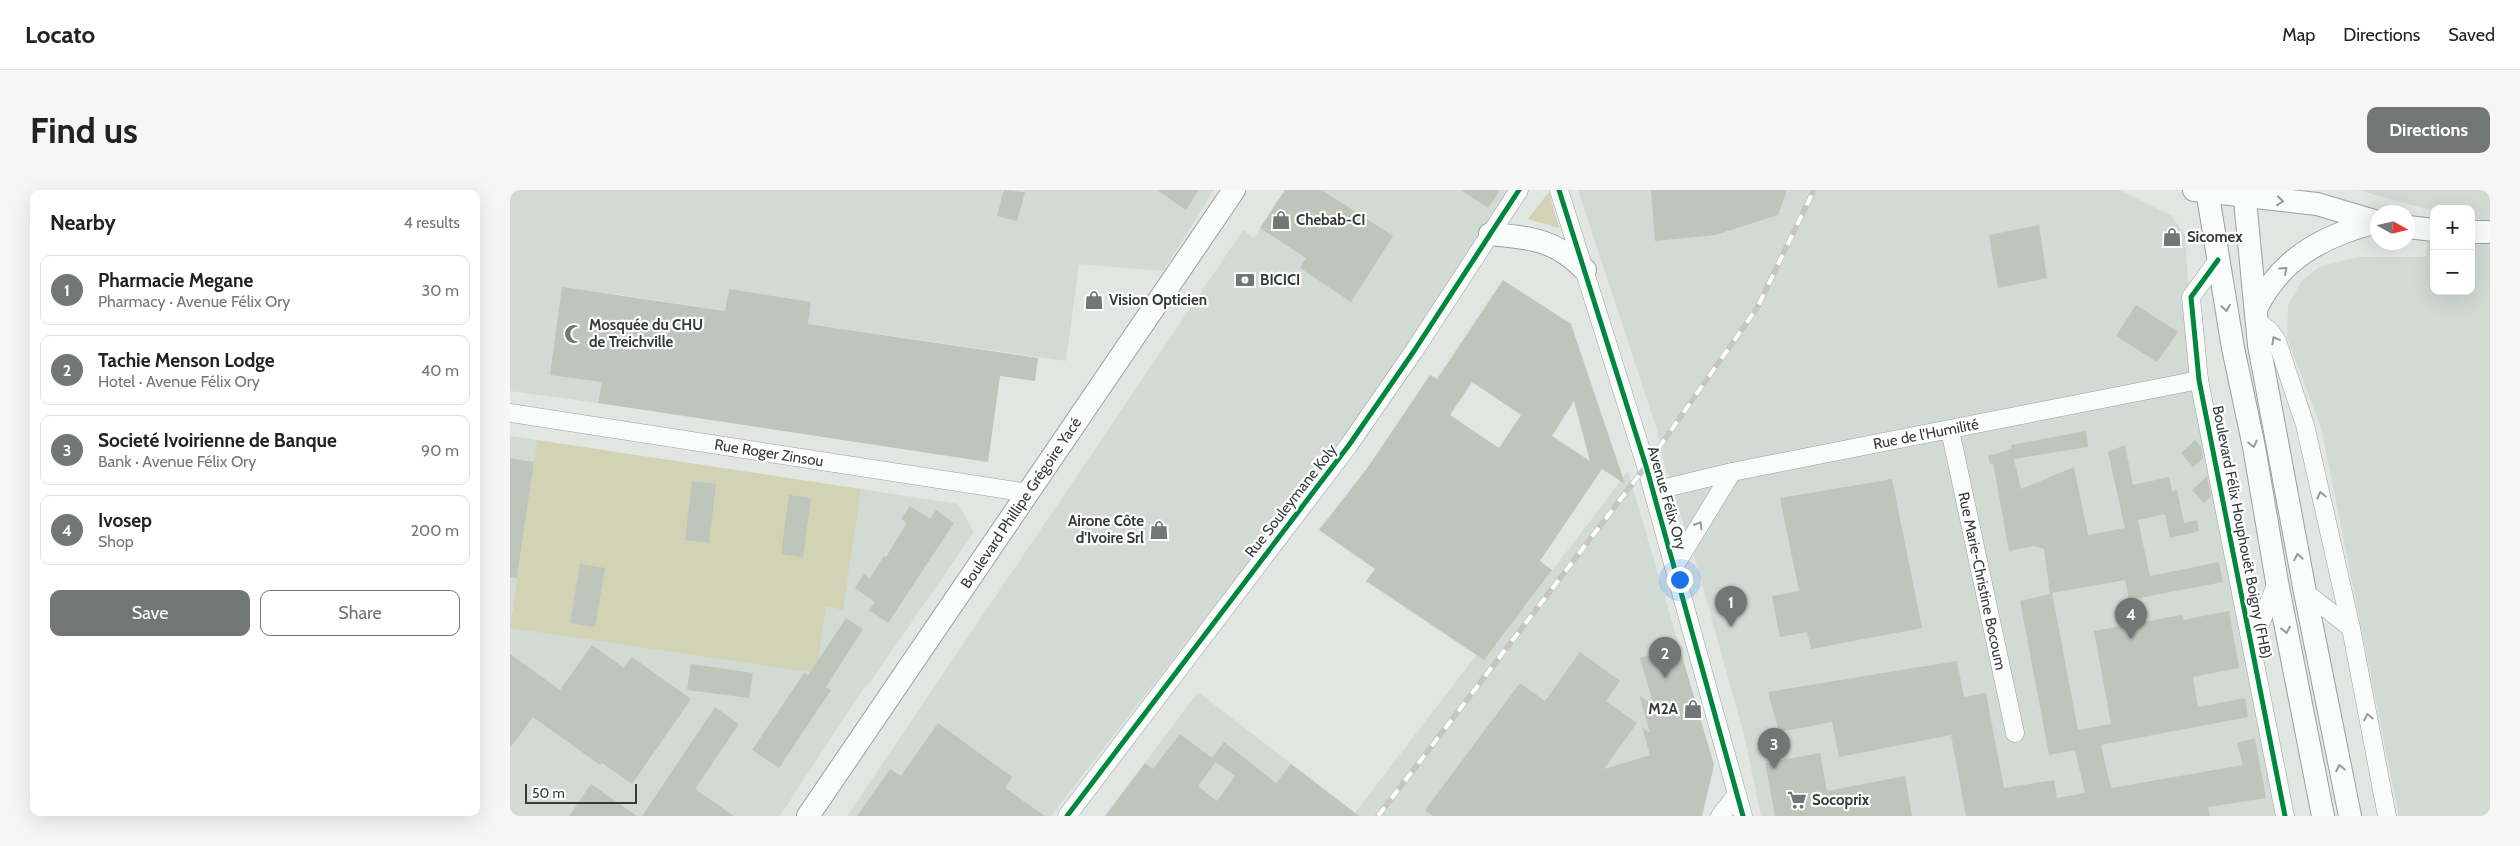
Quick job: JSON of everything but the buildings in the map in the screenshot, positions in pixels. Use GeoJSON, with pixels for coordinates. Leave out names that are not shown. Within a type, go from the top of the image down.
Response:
{"type":"FeatureCollection","features":[{"type":"Feature","properties":{"kind":"main road","name":"Boulevard Phillipe Grégoire Yacé"},"geometry":{"type":"LineString","coordinates":[[808,816],[1234,190]]}},
{"type":"Feature","properties":{"kind":"main road"},"geometry":{"type":"LineString","coordinates":[[2202,191],[2311,197],[2370,219]]}},
{"type":"Feature","properties":{"kind":"main road","name":"Boulevard Félix Houphouët Boigny (FHB)"},"geometry":{"type":"LineString","coordinates":[[2202,191],[2218,260],[2233,348],[2254,447],[2277,582],[2323,816]]}},
{"type":"Feature","properties":{"kind":"main road"},"geometry":{"type":"LineString","coordinates":[[2244,194],[2259,345],[2305,592],[2350,816]]}},
{"type":"Feature","properties":{"kind":"main road"},"geometry":{"type":"LineString","coordinates":[[2257,315],[2264,294],[2280,272],[2317,242],[2343,231],[2370,224]]}},
{"type":"Feature","properties":{"kind":"main road"},"geometry":{"type":"LineString","coordinates":[[2415,228],[2430,230]]}},
{"type":"Feature","properties":{"kind":"main road"},"geometry":{"type":"LineString","coordinates":[[2475,232],[2490,232]]}},
{"type":"Feature","properties":{"kind":"main road"},"geometry":{"type":"LineString","coordinates":[[1490,234],[1522,237],[1554,246],[1570,254],[1585,270]]}},
{"type":"Feature","properties":{"kind":"street","name":"Rue Souleymane Koly"},"geometry":{"type":"LineString","coordinates":[[1067,816],[1349,445],[1519,190]]}},
{"type":"Feature","properties":{"kind":"street","name":"Avenue Félix Ory"},"geometry":{"type":"LineString","coordinates":[[1559,190],[1653,491],[1743,816]]}},
{"type":"Feature","properties":{"kind":"street","name":"Boulevard Félix Houphouët Boigny (FHB)"},"geometry":{"type":"LineString","coordinates":[[2218,260],[2191,297],[2198,380],[2285,816]]}},
{"type":"Feature","properties":{"kind":"street"},"geometry":{"type":"LineString","coordinates":[[2257,315],[2277,341],[2305,425],[2351,628],[2387,816]]}},
{"type":"Feature","properties":{"kind":"street","name":"Rue de l'Humilité"},"geometry":{"type":"LineString","coordinates":[[1653,491],[1732,472],[2198,380]]}},
{"type":"Feature","properties":{"kind":"street","name":"Rue Roger Zinsou"},"geometry":{"type":"LineString","coordinates":[[510,413],[1028,493]]}},
{"type":"Feature","properties":{"kind":"street","name":"Rue Marie-Christine Bocoum"},"geometry":{"type":"LineString","coordinates":[[1950,430],[2015,733]]}},
{"type":"Feature","properties":{"kind":"street"},"geometry":{"type":"LineString","coordinates":[[1674,567],[1732,472]]}},
{"type":"Feature","properties":{"kind":"street"},"geometry":{"type":"LineString","coordinates":[[2252,645],[2277,582]]}},
{"type":"Feature","properties":{"kind":"street"},"geometry":{"type":"LineString","coordinates":[[2305,592],[2351,628]]}},
{"type":"Feature","properties":{"kind":"street"},"geometry":{"type":"LineString","coordinates":[[1720,816],[1737,794]]}},
{"type":"Feature","properties":{"kind":"shaded area"},"geometry":{"type":"Polygon","coordinates":[[[510,190],[1214,190],[1163,271],[1079,264],[1066,361],[808,324],[811,302],[729,289],[725,311],[615,294],[598,403],[510,391],[510,190]]]}},
{"type":"Feature","properties":{"kind":"shaded area"},"geometry":{"type":"Polygon","coordinates":[[[1285,190],[1510,190],[1411,341],[1338,447],[1051,816],[847,816],[1243,230],[1254,238],[1285,190]]]}},
{"type":"Feature","properties":{"kind":"shaded area"},"geometry":{"type":"Polygon","coordinates":[[[1578,190],[2119,190],[2172,216],[2185,236],[2193,352],[2206,378],[2293,816],[1761,816],[1745,739],[1696,562],[1664,463],[1657,430],[1578,190]]]}},
{"type":"Feature","properties":{"kind":"shaded area"},"geometry":{"type":"Polygon","coordinates":[[[2357,190],[2490,190],[2490,816],[2399,816],[2321,427],[2287,338],[2288,305],[2301,282],[2319,267],[2358,257],[2426,257],[2430,210],[2357,190]]]}},
{"type":"Feature","properties":{"kind":"shaded area"},"geometry":{"type":"Polygon","coordinates":[[[510,436],[537,440],[510,627],[510,436]]]}},
{"type":"Feature","properties":{"kind":"shaded area"},"geometry":{"type":"Polygon","coordinates":[[[1628,471],[1714,765],[1702,816],[1105,816],[1198,692],[1355,813],[1477,654],[1484,660],[1628,471]]]}},
{"type":"Feature","properties":{"kind":"shaded area"},"geometry":{"type":"Polygon","coordinates":[[[861,489],[958,504],[974,532],[871,681],[863,689],[780,816],[510,816],[510,628],[826,607],[842,610],[861,489]]]}},
{"type":"Feature","properties":{"kind":"green space"},"geometry":{"type":"Polygon","coordinates":[[[1549,192],[1559,228],[1528,219],[1549,192]]]}},
{"type":"Feature","properties":{"kind":"green space"},"geometry":{"type":"Polygon","coordinates":[[[537,440],[861,489],[843,610],[826,607],[816,673],[510,628],[537,440]]]}},
{"type":"Feature","properties":{"kind":"railway"},"geometry":{"type":"LineString","coordinates":[[1378,816],[1646,466],[1757,308],[1814,190]]}},
{"type":"Feature","properties":{"kind":"cycle path"},"geometry":{"type":"LineString","coordinates":[[1067,816],[1349,445],[1414,351],[1519,190]]}},
{"type":"Feature","properties":{"kind":"cycle path"},"geometry":{"type":"LineString","coordinates":[[1559,190],[1646,466],[1743,816]]}},
{"type":"Feature","properties":{"kind":"cycle path"},"geometry":{"type":"LineString","coordinates":[[2218,260],[2191,297],[2199,380],[2285,816]]}},
{"type":"Feature","properties":{"kind":"place","name":"Chebab-CI"},"geometry":{"type":"Point","coordinates":[1281,220]}},
{"type":"Feature","properties":{"kind":"place","name":"Sicomex"},"geometry":{"type":"Point","coordinates":[2172,237]}},
{"type":"Feature","properties":{"kind":"place","name":"BICICI"},"geometry":{"type":"Point","coordinates":[1245,280]}},
{"type":"Feature","properties":{"kind":"place","name":"Vision Opticien"},"geometry":{"type":"Point","coordinates":[1094,300]}},
{"type":"Feature","properties":{"kind":"place","name":"Mosquée du CHU de Treichville"},"geometry":{"type":"Point","coordinates":[574,334]}},
{"type":"Feature","properties":{"kind":"place","name":"Airone Côte d'Ivoire Srl"},"geometry":{"type":"Point","coordinates":[1159,530]}},
{"type":"Feature","properties":{"kind":"place","name":"Pharmacie Megane"},"geometry":{"type":"Point","coordinates":[1731,627]}},
{"type":"Feature","properties":{"kind":"place","name":"Ivosep"},"geometry":{"type":"Point","coordinates":[2131,639]}},
{"type":"Feature","properties":{"kind":"place","name":"Tachie Menson Lodge"},"geometry":{"type":"Point","coordinates":[1665,678]}},
{"type":"Feature","properties":{"kind":"place","name":"M2A"},"geometry":{"type":"Point","coordinates":[1693,709]}},
{"type":"Feature","properties":{"kind":"place","name":"Societé Ivoirienne de Banque"},"geometry":{"type":"Point","coordinates":[1774,769]}},
{"type":"Feature","properties":{"kind":"place","name":"Socoprix"},"geometry":{"type":"Point","coordinates":[1797,800]}}]}
